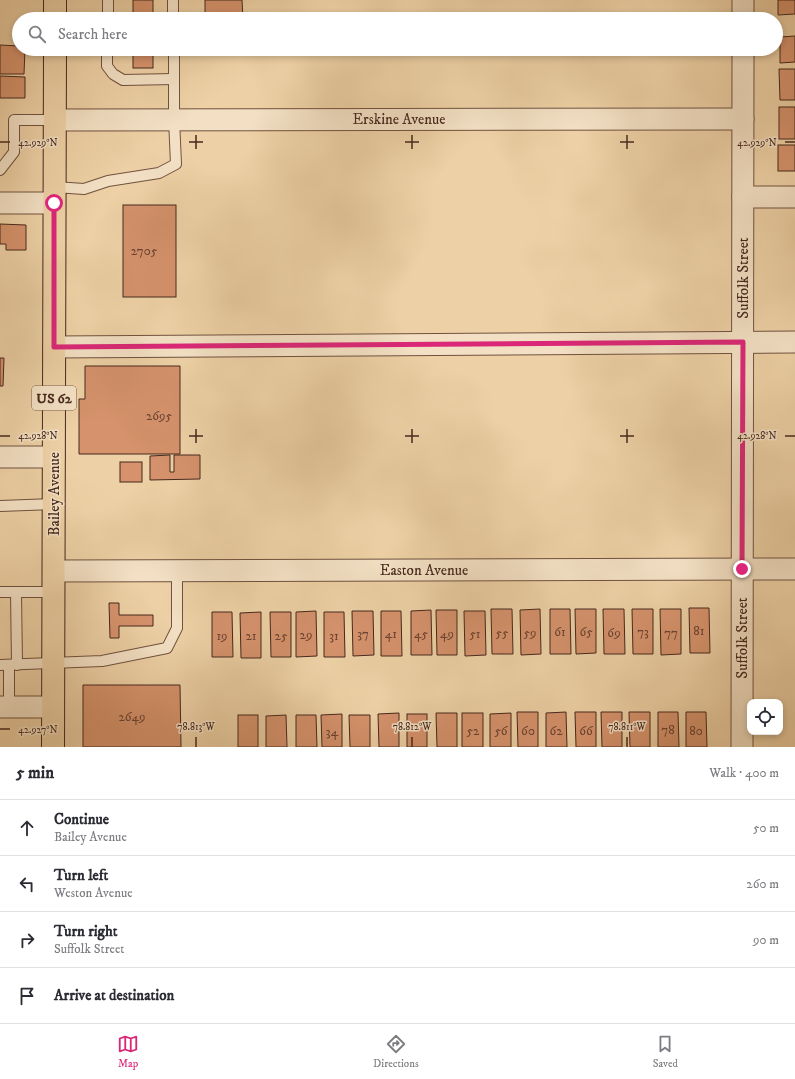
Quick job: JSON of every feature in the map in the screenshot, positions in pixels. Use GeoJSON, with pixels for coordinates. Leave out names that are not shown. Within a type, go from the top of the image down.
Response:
{"type":"FeatureCollection","features":[{"type":"Feature","properties":{"kind":"main road"},"geometry":{"type":"LineString","coordinates":[[55,0],[55,12]]}},
{"type":"Feature","properties":{"kind":"main road","name":"Bailey Avenue"},"geometry":{"type":"LineString","coordinates":[[53,747],[55,56]]}},
{"type":"Feature","properties":{"kind":"street"},"geometry":{"type":"LineString","coordinates":[[743,0],[743,12]]}},
{"type":"Feature","properties":{"kind":"street","name":"Suffolk Street"},"geometry":{"type":"LineString","coordinates":[[742,747],[743,56]]}},
{"type":"Feature","properties":{"kind":"street","name":"Erskine Avenue"},"geometry":{"type":"LineString","coordinates":[[55,120],[743,119]]}},
{"type":"Feature","properties":{"kind":"street"},"geometry":{"type":"LineString","coordinates":[[0,203],[54,195]]}},
{"type":"Feature","properties":{"kind":"street"},"geometry":{"type":"LineString","coordinates":[[743,197],[795,197]]}},
{"type":"Feature","properties":{"kind":"street"},"geometry":{"type":"LineString","coordinates":[[54,347],[795,342]]}},
{"type":"Feature","properties":{"kind":"street"},"geometry":{"type":"LineString","coordinates":[[0,457],[54,458]]}},
{"type":"Feature","properties":{"kind":"street","name":"Easton Avenue"},"geometry":{"type":"LineString","coordinates":[[54,571],[795,569]]}},
{"type":"Feature","properties":{"kind":"street"},"geometry":{"type":"LineString","coordinates":[[5,707],[53,707]]}},
{"type":"Feature","properties":{"kind":"lane"},"geometry":{"type":"LineString","coordinates":[[108,0],[108,12]]}},
{"type":"Feature","properties":{"kind":"lane"},"geometry":{"type":"LineString","coordinates":[[173,0],[174,12]]}},
{"type":"Feature","properties":{"kind":"lane"},"geometry":{"type":"LineString","coordinates":[[107,56],[107,66],[113,74],[123,80],[174,79]]}},
{"type":"Feature","properties":{"kind":"lane"},"geometry":{"type":"LineString","coordinates":[[54,195],[84,189],[108,180],[159,173],[176,164],[174,56]]}},
{"type":"Feature","properties":{"kind":"lane"},"geometry":{"type":"LineString","coordinates":[[0,170],[14,152],[14,120],[55,120]]}},
{"type":"Feature","properties":{"kind":"lane"},"geometry":{"type":"LineString","coordinates":[[0,506],[54,504]]}},
{"type":"Feature","properties":{"kind":"lane"},"geometry":{"type":"LineString","coordinates":[[9,665],[102,661],[167,648],[177,628],[177,571]]}},
{"type":"Feature","properties":{"kind":"lane"},"geometry":{"type":"LineString","coordinates":[[0,592],[54,592]]}},
{"type":"Feature","properties":{"kind":"lane"},"geometry":{"type":"LineString","coordinates":[[5,707],[16,592]]}},
{"type":"Feature","properties":{"kind":"building"},"geometry":{"type":"Polygon","coordinates":[[[133,0],[153,0],[153,12],[133,12],[133,0]]]}},
{"type":"Feature","properties":{"kind":"building"},"geometry":{"type":"Polygon","coordinates":[[[205,0],[242,0],[243,12],[205,12],[205,0]]]}},
{"type":"Feature","properties":{"kind":"building"},"geometry":{"type":"Polygon","coordinates":[[[778,0],[795,0],[795,14],[783,15],[783,12],[778,12],[778,0]]]}},
{"type":"Feature","properties":{"kind":"building"},"geometry":{"type":"Polygon","coordinates":[[[795,36],[795,62],[780,63],[780,56],[783,56],[783,37],[795,36]]]}},
{"type":"Feature","properties":{"kind":"building"},"geometry":{"type":"Polygon","coordinates":[[[0,45],[12,46],[12,56],[25,56],[24,74],[0,74],[0,45]]]}},
{"type":"Feature","properties":{"kind":"building"},"geometry":{"type":"Polygon","coordinates":[[[133,56],[153,56],[153,68],[133,68],[133,56]]]}},
{"type":"Feature","properties":{"kind":"building"},"geometry":{"type":"Polygon","coordinates":[[[779,69],[795,69],[795,100],[780,100],[779,69]]]}},
{"type":"Feature","properties":{"kind":"building"},"geometry":{"type":"Polygon","coordinates":[[[0,76],[25,77],[25,98],[0,98],[0,76]]]}},
{"type":"Feature","properties":{"kind":"building"},"geometry":{"type":"Polygon","coordinates":[[[779,107],[795,107],[795,139],[779,139],[779,107]]]}},
{"type":"Feature","properties":{"kind":"building"},"geometry":{"type":"Polygon","coordinates":[[[778,145],[795,145],[795,171],[778,171],[778,145]]]}},
{"type":"Feature","properties":{"kind":"building"},"geometry":{"type":"Polygon","coordinates":[[[123,205],[176,205],[176,297],[123,297],[123,205]]]}},
{"type":"Feature","properties":{"kind":"building"},"geometry":{"type":"Polygon","coordinates":[[[0,224],[26,225],[26,250],[6,250],[6,244],[0,244],[0,224]]]}},
{"type":"Feature","properties":{"kind":"building"},"geometry":{"type":"Polygon","coordinates":[[[0,358],[4,358],[3,386],[0,386],[0,358]]]}},
{"type":"Feature","properties":{"kind":"building"},"geometry":{"type":"Polygon","coordinates":[[[85,366],[180,366],[180,454],[79,454],[79,399],[85,399],[85,366]]]}},
{"type":"Feature","properties":{"kind":"building"},"geometry":{"type":"Polygon","coordinates":[[[170,455],[170,472],[174,472],[174,455],[200,455],[200,479],[150,480],[150,456],[170,455]]]}},
{"type":"Feature","properties":{"kind":"building"},"geometry":{"type":"Polygon","coordinates":[[[120,462],[142,462],[142,482],[120,482],[120,462]]]}},
{"type":"Feature","properties":{"kind":"building"},"geometry":{"type":"Polygon","coordinates":[[[109,603],[119,603],[119,615],[153,615],[153,626],[119,626],[119,638],[110,638],[109,603]]]}},
{"type":"Feature","properties":{"kind":"building"},"geometry":{"type":"Polygon","coordinates":[[[689,608],[709,608],[710,653],[690,653],[689,608]]]}},
{"type":"Feature","properties":{"kind":"building"},"geometry":{"type":"Polygon","coordinates":[[[491,609],[512,609],[513,654],[492,654],[491,609]]]}},
{"type":"Feature","properties":{"kind":"building"},"geometry":{"type":"Polygon","coordinates":[[[540,609],[541,654],[521,655],[520,610],[540,609]]]}},
{"type":"Feature","properties":{"kind":"building"},"geometry":{"type":"Polygon","coordinates":[[[550,609],[570,609],[571,654],[550,654],[550,609]]]}},
{"type":"Feature","properties":{"kind":"building"},"geometry":{"type":"Polygon","coordinates":[[[575,609],[596,609],[596,653],[576,654],[575,609]]]}},
{"type":"Feature","properties":{"kind":"building"},"geometry":{"type":"Polygon","coordinates":[[[603,609],[624,609],[625,654],[604,654],[603,609]]]}},
{"type":"Feature","properties":{"kind":"building"},"geometry":{"type":"Polygon","coordinates":[[[632,609],[653,609],[653,654],[633,654],[632,609]]]}},
{"type":"Feature","properties":{"kind":"building"},"geometry":{"type":"Polygon","coordinates":[[[660,609],[681,609],[681,654],[661,655],[660,609]]]}},
{"type":"Feature","properties":{"kind":"building"},"geometry":{"type":"Polygon","coordinates":[[[431,610],[432,655],[411,655],[411,611],[431,610]]]}},
{"type":"Feature","properties":{"kind":"building"},"geometry":{"type":"Polygon","coordinates":[[[436,610],[457,610],[457,655],[437,655],[436,610]]]}},
{"type":"Feature","properties":{"kind":"building"},"geometry":{"type":"Polygon","coordinates":[[[316,611],[317,656],[296,657],[296,612],[316,611]]]}},
{"type":"Feature","properties":{"kind":"building"},"geometry":{"type":"Polygon","coordinates":[[[352,611],[373,611],[374,655],[353,656],[352,611]]]}},
{"type":"Feature","properties":{"kind":"building"},"geometry":{"type":"Polygon","coordinates":[[[381,611],[401,611],[402,656],[381,656],[381,611]]]}},
{"type":"Feature","properties":{"kind":"building"},"geometry":{"type":"Polygon","coordinates":[[[464,611],[485,611],[486,655],[465,656],[464,611]]]}},
{"type":"Feature","properties":{"kind":"building"},"geometry":{"type":"Polygon","coordinates":[[[212,612],[232,612],[233,657],[212,657],[212,612]]]}},
{"type":"Feature","properties":{"kind":"building"},"geometry":{"type":"Polygon","coordinates":[[[261,612],[261,658],[241,658],[240,613],[261,612]]]}},
{"type":"Feature","properties":{"kind":"building"},"geometry":{"type":"Polygon","coordinates":[[[270,612],[291,612],[291,657],[271,657],[270,612]]]}},
{"type":"Feature","properties":{"kind":"building"},"geometry":{"type":"Polygon","coordinates":[[[324,612],[344,612],[345,657],[324,657],[324,612]]]}},
{"type":"Feature","properties":{"kind":"building"},"geometry":{"type":"Polygon","coordinates":[[[83,685],[180,685],[181,747],[83,747],[83,685]]]}},
{"type":"Feature","properties":{"kind":"building"},"geometry":{"type":"Polygon","coordinates":[[[517,712],[538,712],[538,747],[518,747],[517,712]]]}},
{"type":"Feature","properties":{"kind":"building"},"geometry":{"type":"Polygon","coordinates":[[[566,712],[567,747],[546,747],[546,713],[566,712]]]}},
{"type":"Feature","properties":{"kind":"building"},"geometry":{"type":"Polygon","coordinates":[[[575,712],[596,712],[596,747],[576,747],[575,712]]]}},
{"type":"Feature","properties":{"kind":"building"},"geometry":{"type":"Polygon","coordinates":[[[601,712],[622,712],[622,747],[602,747],[601,712]]]}},
{"type":"Feature","properties":{"kind":"building"},"geometry":{"type":"Polygon","coordinates":[[[629,712],[650,712],[650,747],[630,747],[629,712]]]}},
{"type":"Feature","properties":{"kind":"building"},"geometry":{"type":"Polygon","coordinates":[[[658,712],[678,712],[679,747],[658,747],[658,712]]]}},
{"type":"Feature","properties":{"kind":"building"},"geometry":{"type":"Polygon","coordinates":[[[686,712],[706,712],[707,747],[686,747],[686,712]]]}},
{"type":"Feature","properties":{"kind":"building"},"geometry":{"type":"Polygon","coordinates":[[[399,713],[399,747],[379,747],[378,714],[399,713]]]}},
{"type":"Feature","properties":{"kind":"building"},"geometry":{"type":"Polygon","coordinates":[[[436,713],[457,713],[457,747],[437,747],[436,713]]]}},
{"type":"Feature","properties":{"kind":"building"},"geometry":{"type":"Polygon","coordinates":[[[462,713],[483,713],[483,747],[462,747],[462,713]]]}},
{"type":"Feature","properties":{"kind":"building"},"geometry":{"type":"Polygon","coordinates":[[[511,713],[511,747],[490,747],[490,714],[511,713]]]}},
{"type":"Feature","properties":{"kind":"building"},"geometry":{"type":"Polygon","coordinates":[[[342,714],[342,747],[322,747],[321,715],[342,714]]]}},
{"type":"Feature","properties":{"kind":"building"},"geometry":{"type":"Polygon","coordinates":[[[407,714],[427,714],[427,747],[407,747],[407,714]]]}},
{"type":"Feature","properties":{"kind":"building"},"geometry":{"type":"Polygon","coordinates":[[[238,715],[258,715],[258,747],[238,747],[238,715]]]}},
{"type":"Feature","properties":{"kind":"building"},"geometry":{"type":"Polygon","coordinates":[[[286,715],[287,747],[266,747],[266,716],[286,715]]]}},
{"type":"Feature","properties":{"kind":"building"},"geometry":{"type":"Polygon","coordinates":[[[296,715],[316,715],[317,747],[296,747],[296,715]]]}},
{"type":"Feature","properties":{"kind":"building"},"geometry":{"type":"Polygon","coordinates":[[[349,715],[370,715],[370,747],[350,747],[349,715]]]}},
{"type":"Feature","properties":{"kind":"route"},"geometry":{"type":"LineString","coordinates":[[54,203],[54,347],[743,342],[742,569]]}}]}
